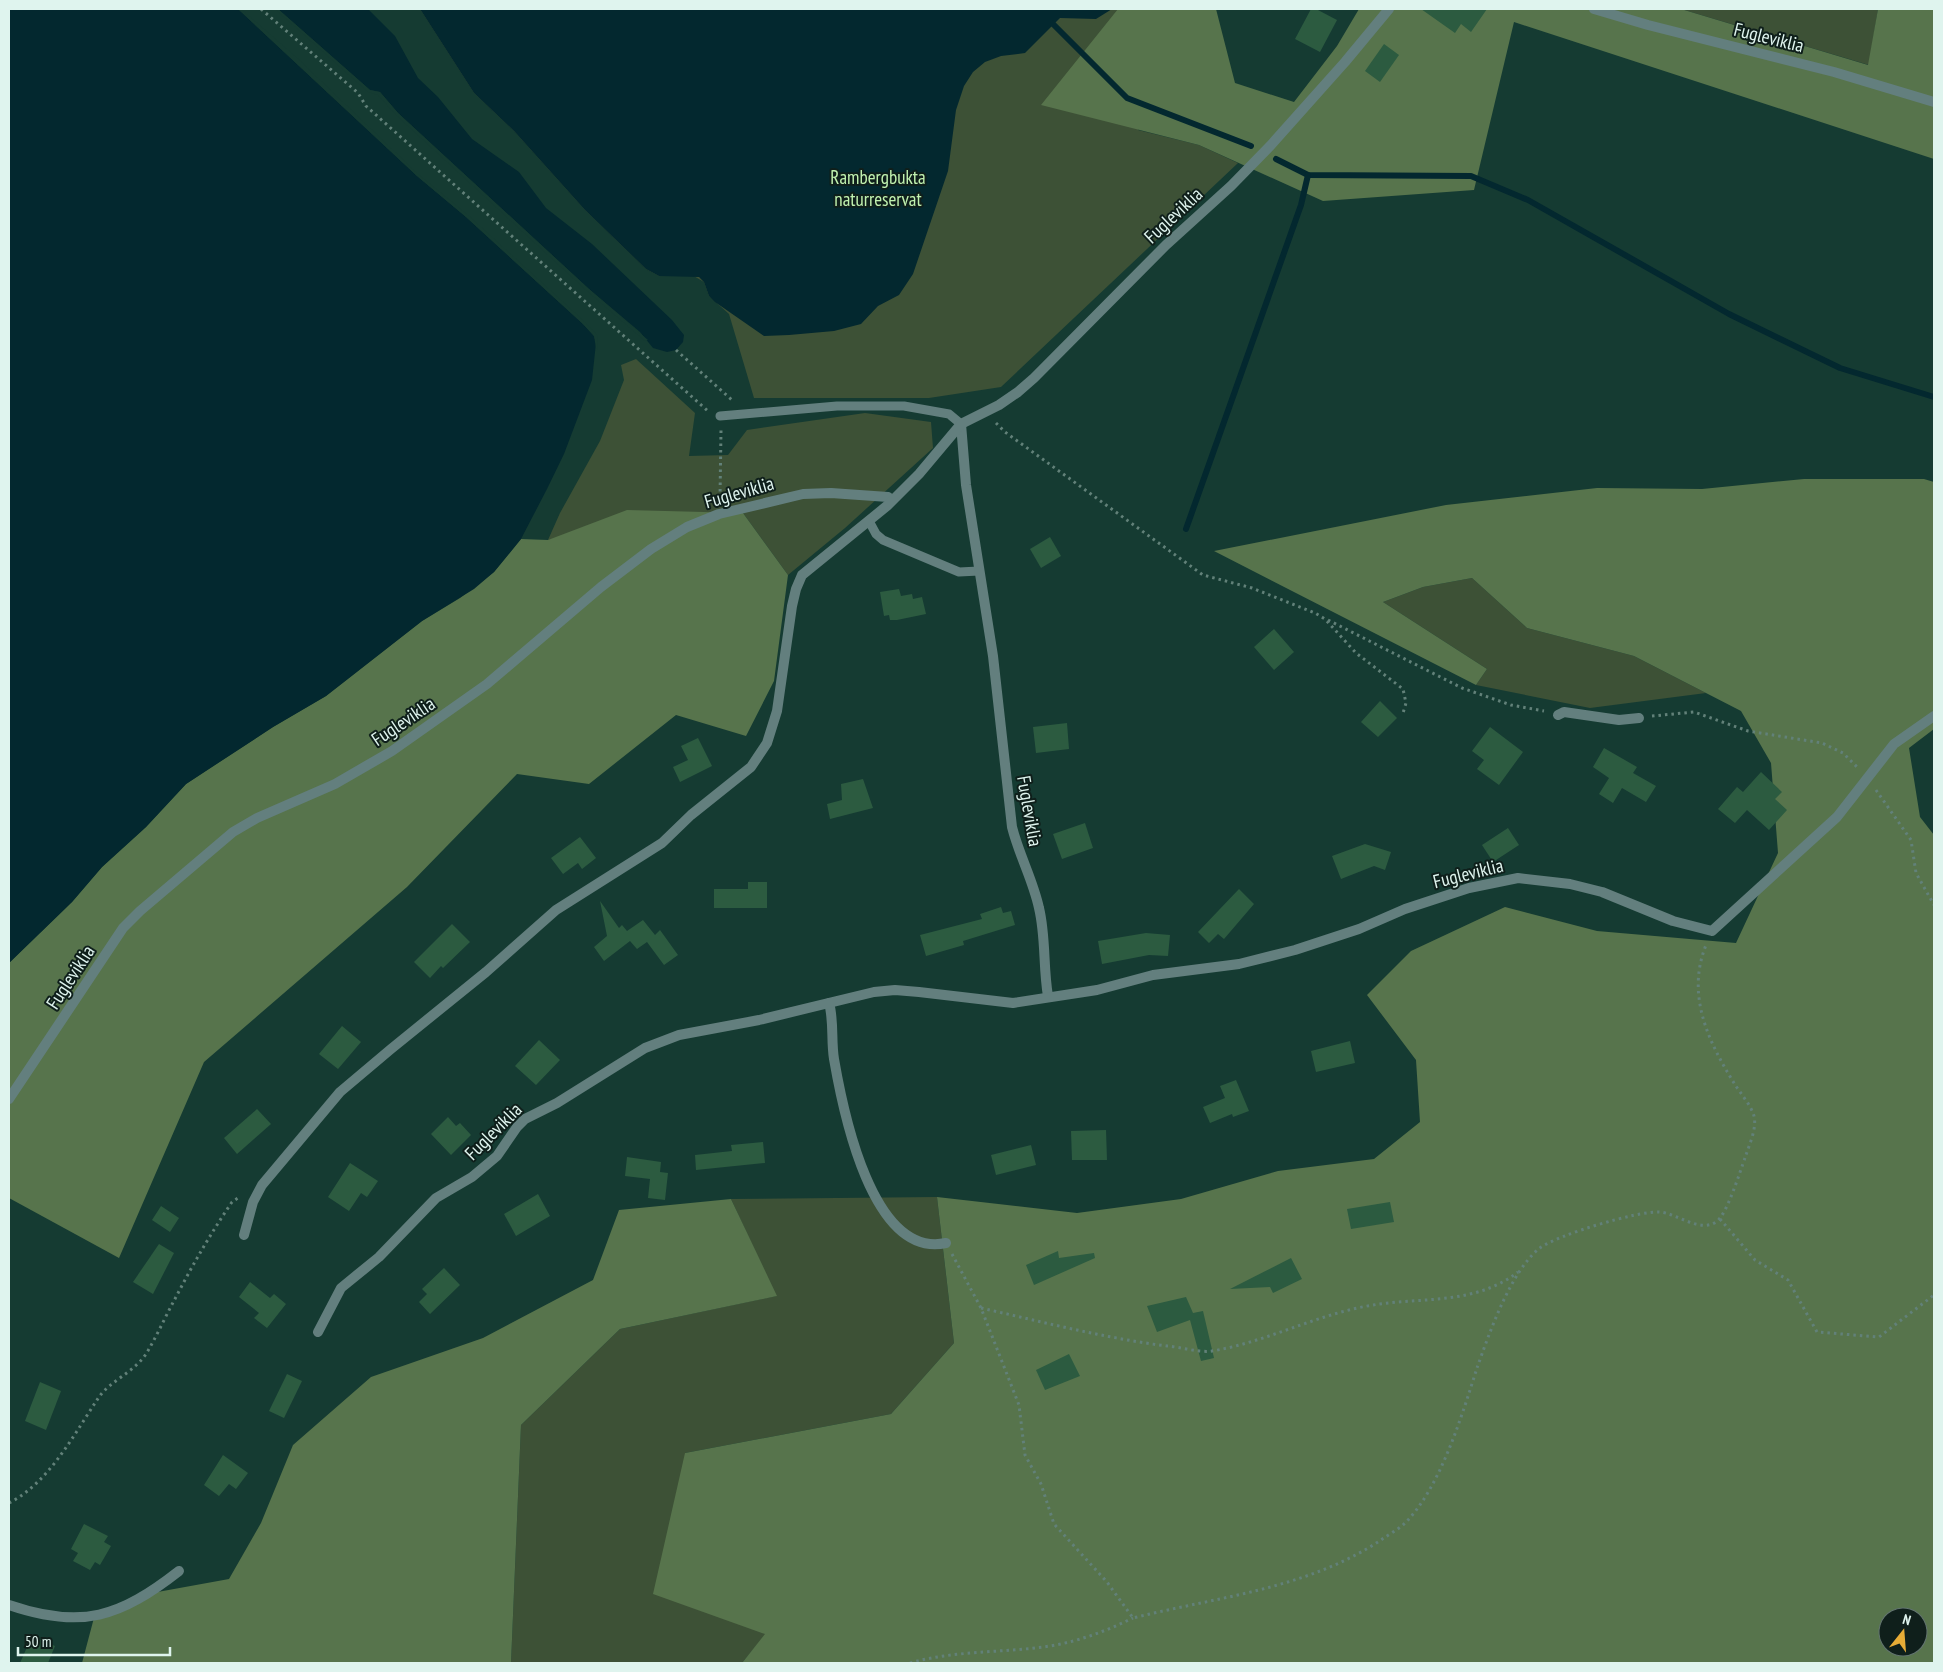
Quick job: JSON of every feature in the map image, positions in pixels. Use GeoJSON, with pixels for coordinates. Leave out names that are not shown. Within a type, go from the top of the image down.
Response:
{"type":"FeatureCollection","features":[{"type":"Feature","properties":{"kind":"street","name":"Fugleviklia"},"geometry":{"type":"LineString","coordinates":[[244,1235],[253,1202],[262,1185],[340,1092],[486,972],[556,910],[662,843],[691,815],[751,767],[767,742],[778,712],[792,606],[798,582],[808,569],[869,521],[892,500],[919,474],[961,424],[986,412],[1018,392],[1166,245],[1231,186],[1324,87],[1389,9]]}},
{"type":"Feature","properties":{"kind":"street","name":"Fugleviklia"},"geometry":{"type":"LineString","coordinates":[[1594,9],[1648,25],[1824,70],[1934,102]]}},
{"type":"Feature","properties":{"kind":"street","name":"Fugleviklia"},"geometry":{"type":"LineString","coordinates":[[961,424],[966,485],[993,656],[1012,827],[1018,850],[1039,906],[1044,930],[1048,996]]}},
{"type":"Feature","properties":{"kind":"street","name":"Fugleviklia"},"geometry":{"type":"LineString","coordinates":[[9,1099],[124,928],[140,911],[220,842],[257,818],[320,792],[392,751],[488,684],[638,559],[687,528],[719,514],[803,494],[831,493],[888,496],[892,500]]}},
{"type":"Feature","properties":{"kind":"street"},"geometry":{"type":"LineString","coordinates":[[1558,715],[1564,712],[1619,720],[1639,718]]}},
{"type":"Feature","properties":{"kind":"street"},"geometry":{"type":"LineString","coordinates":[[1712,931],[1836,817],[1894,744],[1934,716]]}},
{"type":"Feature","properties":{"kind":"street","name":"Fugleviklia"},"geometry":{"type":"LineString","coordinates":[[318,1332],[341,1288],[379,1257],[436,1198],[472,1177],[497,1156],[517,1127],[526,1119],[557,1103],[656,1043],[679,1035],[759,1020],[874,992],[895,990],[1006,1002],[1031,1001],[1048,996],[1097,990],[1153,975],[1217,968],[1270,957],[1360,929],[1439,897],[1496,881],[1518,878],[1570,884],[1593,890],[1673,921],[1712,931]]}},
{"type":"Feature","properties":{"kind":"street"},"geometry":{"type":"LineString","coordinates":[[829,1003],[832,1012],[834,1061],[857,1153],[866,1180],[889,1218],[902,1232],[923,1244],[934,1246],[946,1243]]}},
{"type":"Feature","properties":{"kind":"street"},"geometry":{"type":"LineString","coordinates":[[9,1605],[39,1614],[99,1616],[133,1604],[179,1571]]}},
{"type":"Feature","properties":{"kind":"lane"},"geometry":{"type":"LineString","coordinates":[[720,416],[869,404],[904,406],[949,414],[961,424]]}},
{"type":"Feature","properties":{"kind":"lane"},"geometry":{"type":"LineString","coordinates":[[869,521],[876,534],[883,540],[960,572],[979,571]]}},
{"type":"Feature","properties":{"kind":"path"},"geometry":{"type":"LineString","coordinates":[[261,9],[358,93],[366,106],[703,409],[720,416],[722,479],[719,514]]}},
{"type":"Feature","properties":{"kind":"path"},"geometry":{"type":"LineString","coordinates":[[676,350],[748,413]]}},
{"type":"Feature","properties":{"kind":"path"},"geometry":{"type":"LineString","coordinates":[[986,412],[1005,432],[1203,575],[1252,588],[1285,600],[1418,664],[1462,688],[1511,705],[1558,715]]}},
{"type":"Feature","properties":{"kind":"path"},"geometry":{"type":"LineString","coordinates":[[1325,619],[1356,653],[1403,689],[1406,703],[1404,713]]}},
{"type":"Feature","properties":{"kind":"path"},"geometry":{"type":"LineString","coordinates":[[1639,718],[1685,711],[1694,712],[1748,731],[1822,743],[1843,753],[1867,777],[1911,840],[1916,873],[1934,905]]}},
{"type":"Feature","properties":{"kind":"path"},"geometry":{"type":"LineString","coordinates":[[910,1663],[985,1650],[1050,1646],[1094,1636],[1133,1618],[1232,1598],[1318,1573],[1358,1556],[1403,1525],[1429,1491],[1455,1434],[1485,1344],[1518,1272],[1540,1248],[1553,1241],[1632,1216],[1658,1212],[1703,1225],[1711,1225],[1720,1219],[1745,1158],[1755,1124],[1753,1112],[1710,1042],[1702,1015],[1698,982],[1699,969],[1712,931]]}},
{"type":"Feature","properties":{"kind":"path"},"geometry":{"type":"LineString","coordinates":[[9,1502],[29,1491],[44,1475],[71,1440],[100,1394],[132,1371],[146,1354],[204,1243],[232,1202],[239,1198]]}},
{"type":"Feature","properties":{"kind":"path"},"geometry":{"type":"LineString","coordinates":[[1720,1219],[1755,1260],[1788,1280],[1817,1332],[1879,1337],[1934,1296]]}},
{"type":"Feature","properties":{"kind":"path"},"geometry":{"type":"LineString","coordinates":[[946,1243],[981,1308],[1019,1405],[1025,1455],[1041,1484],[1054,1524],[1107,1582],[1133,1618]]}},
{"type":"Feature","properties":{"kind":"path"},"geometry":{"type":"LineString","coordinates":[[981,1308],[1120,1340],[1210,1351],[1254,1340],[1348,1310],[1397,1302],[1468,1296],[1486,1290],[1518,1272]]}},
{"type":"Feature","properties":{"kind":"green space","name":"Rambergbukta naturreservat"},"geometry":{"type":"Polygon","coordinates":[[[420,9],[1196,9],[1138,130],[1199,145],[1238,163],[1001,387],[929,398],[754,398],[729,314],[709,296],[704,282],[692,275],[659,276],[646,269],[585,210],[514,131],[474,93],[420,9]]]}},
{"type":"Feature","properties":{"kind":"green space"},"geometry":{"type":"Polygon","coordinates":[[[1118,9],[1216,9],[1235,83],[1294,102],[1337,46],[1359,9],[1681,9],[1868,65],[1878,9],[1934,9],[1934,159],[1514,22],[1474,190],[1323,201],[1199,145],[1041,105],[1118,9]]]}},
{"type":"Feature","properties":{"kind":"green space"},"geometry":{"type":"Polygon","coordinates":[[[1681,9],[1878,9],[1869,65],[1681,9]]]}},
{"type":"Feature","properties":{"kind":"green space"},"geometry":{"type":"Polygon","coordinates":[[[636,359],[695,413],[689,456],[728,455],[747,430],[865,413],[931,422],[933,448],[845,528],[788,575],[743,513],[548,540],[560,513],[600,441],[624,380],[621,365],[636,359]]]}},
{"type":"Feature","properties":{"kind":"green space"},"geometry":{"type":"Polygon","coordinates":[[[1804,479],[1924,479],[1934,482],[1934,729],[1909,748],[1920,817],[1934,835],[1934,1663],[742,1663],[765,1634],[653,1594],[685,1453],[891,1414],[954,1343],[937,1197],[1077,1213],[1181,1199],[1278,1171],[1374,1159],[1420,1122],[1416,1060],[1367,995],[1411,951],[1505,907],[1597,931],[1736,943],[1778,853],[1771,763],[1741,711],[1634,656],[1527,628],[1472,578],[1423,587],[1383,602],[1487,669],[1476,685],[1214,551],[1446,505],[1597,488],[1702,489],[1804,479]]]}},
{"type":"Feature","properties":{"kind":"green space"},"geometry":{"type":"Polygon","coordinates":[[[627,510],[743,513],[788,575],[774,681],[746,736],[676,715],[589,784],[517,774],[407,887],[204,1062],[119,1258],[9,1198],[9,963],[72,902],[102,867],[146,827],[186,784],[273,727],[326,696],[422,621],[460,598],[494,572],[521,539],[548,540],[627,510]]]}},
{"type":"Feature","properties":{"kind":"green space"},"geometry":{"type":"Polygon","coordinates":[[[1472,578],[1527,628],[1634,656],[1706,693],[1590,708],[1476,685],[1487,669],[1383,602],[1423,587],[1472,578]]]}},
{"type":"Feature","properties":{"kind":"green space"},"geometry":{"type":"Polygon","coordinates":[[[937,1197],[954,1343],[891,1414],[685,1453],[766,1634],[742,1663],[511,1663],[521,1425],[620,1329],[776,1296],[731,1199],[937,1197]]]}},
{"type":"Feature","properties":{"kind":"green space"},"geometry":{"type":"Polygon","coordinates":[[[731,1199],[777,1296],[620,1329],[521,1425],[511,1663],[82,1663],[95,1614],[152,1593],[229,1579],[261,1523],[293,1445],[371,1377],[483,1338],[593,1280],[619,1210],[731,1199]]]}},
{"type":"Feature","properties":{"kind":"water"},"geometry":{"type":"Polygon","coordinates":[[[9,9],[238,9],[417,176],[466,217],[583,324],[594,336],[596,343],[592,380],[564,454],[521,539],[494,572],[474,589],[422,621],[326,696],[273,727],[186,784],[146,827],[102,867],[72,902],[9,963],[9,9]]]}},
{"type":"Feature","properties":{"kind":"water"},"geometry":{"type":"Polygon","coordinates":[[[278,9],[368,9],[395,36],[418,78],[438,97],[472,139],[519,172],[546,208],[592,244],[672,320],[684,335],[683,342],[676,350],[667,352],[653,348],[640,332],[589,289],[398,113],[380,92],[370,90],[278,9]]]}},
{"type":"Feature","properties":{"kind":"water","name":"Rambergbukta naturreservat"},"geometry":{"type":"Polygon","coordinates":[[[420,9],[1112,9],[1096,19],[1060,18],[1025,53],[1001,56],[985,62],[973,72],[964,86],[956,110],[948,171],[913,274],[899,295],[878,306],[861,324],[834,331],[764,336],[715,302],[709,296],[704,282],[699,277],[659,276],[646,269],[585,210],[514,131],[474,93],[420,9]]]}},
{"type":"Feature","properties":{"kind":"pier"},"geometry":{"type":"Polygon","coordinates":[[[238,9],[241,9],[295,56],[418,174],[468,215],[585,322],[597,335],[598,350],[594,336],[583,324],[466,217],[417,176],[238,9]]]}},
{"type":"Feature","properties":{"kind":"pier"},"geometry":{"type":"Polygon","coordinates":[[[275,9],[278,9],[370,90],[380,92],[398,113],[589,289],[648,340],[645,341],[587,291],[396,115],[378,95],[368,92],[275,9]]]}},
{"type":"Feature","properties":{"kind":"building"},"geometry":{"type":"Polygon","coordinates":[[[1311,9],[1316,9],[1337,20],[1320,52],[1295,39],[1311,9]]]}},
{"type":"Feature","properties":{"kind":"building"},"geometry":{"type":"Polygon","coordinates":[[[1421,9],[1487,9],[1471,32],[1461,24],[1455,33],[1421,9]]]}},
{"type":"Feature","properties":{"kind":"building"},"geometry":{"type":"Polygon","coordinates":[[[1384,44],[1399,55],[1380,82],[1365,71],[1384,44]]]}},
{"type":"Feature","properties":{"kind":"building"},"geometry":{"type":"Polygon","coordinates":[[[1050,537],[1061,556],[1041,568],[1030,549],[1050,537]]]}},
{"type":"Feature","properties":{"kind":"building"},"geometry":{"type":"Polygon","coordinates":[[[899,589],[901,596],[912,594],[913,599],[922,597],[926,614],[897,620],[890,620],[889,615],[884,616],[880,592],[899,589]]]}},
{"type":"Feature","properties":{"kind":"building"},"geometry":{"type":"Polygon","coordinates":[[[1274,629],[1294,652],[1274,670],[1254,647],[1274,629]]]}},
{"type":"Feature","properties":{"kind":"building"},"geometry":{"type":"Polygon","coordinates":[[[1380,701],[1397,718],[1378,737],[1361,722],[1380,701]]]}},
{"type":"Feature","properties":{"kind":"building"},"geometry":{"type":"Polygon","coordinates":[[[1067,723],[1069,749],[1036,753],[1033,727],[1067,723]]]}},
{"type":"Feature","properties":{"kind":"building"},"geometry":{"type":"Polygon","coordinates":[[[1490,727],[1523,752],[1499,785],[1477,769],[1484,760],[1472,751],[1490,727]]]}},
{"type":"Feature","properties":{"kind":"building"},"geometry":{"type":"Polygon","coordinates":[[[698,738],[712,766],[680,782],[673,767],[688,760],[681,746],[698,738]]]}},
{"type":"Feature","properties":{"kind":"building"},"geometry":{"type":"Polygon","coordinates":[[[1604,748],[1637,767],[1633,773],[1656,786],[1646,802],[1622,788],[1613,803],[1599,794],[1609,778],[1593,767],[1604,748]]]}},
{"type":"Feature","properties":{"kind":"building"},"geometry":{"type":"Polygon","coordinates":[[[1761,772],[1782,792],[1775,799],[1787,810],[1769,830],[1747,810],[1735,823],[1718,809],[1737,787],[1743,792],[1761,772]]]}},
{"type":"Feature","properties":{"kind":"building"},"geometry":{"type":"Polygon","coordinates":[[[863,779],[873,808],[830,819],[827,804],[842,800],[841,784],[863,779]]]}},
{"type":"Feature","properties":{"kind":"building"},"geometry":{"type":"Polygon","coordinates":[[[1085,823],[1093,848],[1062,859],[1053,834],[1085,823]]]}},
{"type":"Feature","properties":{"kind":"building"},"geometry":{"type":"Polygon","coordinates":[[[1508,828],[1519,845],[1493,862],[1482,845],[1508,828]]]}},
{"type":"Feature","properties":{"kind":"building"},"geometry":{"type":"Polygon","coordinates":[[[580,837],[596,858],[582,869],[578,863],[563,874],[551,858],[580,837]]]}},
{"type":"Feature","properties":{"kind":"building"},"geometry":{"type":"Polygon","coordinates":[[[1365,844],[1391,852],[1385,870],[1374,866],[1341,879],[1332,856],[1365,844]]]}},
{"type":"Feature","properties":{"kind":"building"},"geometry":{"type":"Polygon","coordinates":[[[748,882],[767,882],[767,908],[714,908],[714,889],[748,889],[748,882]]]}},
{"type":"Feature","properties":{"kind":"building"},"geometry":{"type":"Polygon","coordinates":[[[1239,889],[1254,904],[1224,939],[1218,934],[1209,943],[1198,932],[1239,889]]]}},
{"type":"Feature","properties":{"kind":"building"},"geometry":{"type":"Polygon","coordinates":[[[600,901],[619,928],[622,925],[627,931],[643,920],[655,935],[660,930],[678,955],[664,965],[647,942],[637,949],[630,941],[604,961],[594,947],[607,936],[600,901]]]}},
{"type":"Feature","properties":{"kind":"building"},"geometry":{"type":"Polygon","coordinates":[[[1001,907],[1003,913],[1011,911],[1015,925],[963,941],[964,945],[926,956],[920,935],[982,919],[980,914],[1001,907]]]}},
{"type":"Feature","properties":{"kind":"building"},"geometry":{"type":"Polygon","coordinates":[[[452,924],[470,942],[443,968],[441,966],[430,978],[414,962],[452,924]]]}},
{"type":"Feature","properties":{"kind":"building"},"geometry":{"type":"Polygon","coordinates":[[[1146,933],[1170,935],[1168,956],[1149,955],[1102,964],[1098,941],[1146,933]]]}},
{"type":"Feature","properties":{"kind":"building"},"geometry":{"type":"Polygon","coordinates":[[[342,1026],[361,1042],[338,1069],[319,1054],[342,1026]]]}},
{"type":"Feature","properties":{"kind":"building"},"geometry":{"type":"Polygon","coordinates":[[[539,1040],[560,1060],[536,1085],[515,1066],[539,1040]]]}},
{"type":"Feature","properties":{"kind":"building"},"geometry":{"type":"Polygon","coordinates":[[[1350,1041],[1355,1063],[1316,1072],[1311,1051],[1350,1041]]]}},
{"type":"Feature","properties":{"kind":"building"},"geometry":{"type":"Polygon","coordinates":[[[1236,1080],[1249,1111],[1233,1117],[1232,1114],[1210,1123],[1203,1107],[1225,1098],[1220,1086],[1236,1080]]]}},
{"type":"Feature","properties":{"kind":"building"},"geometry":{"type":"Polygon","coordinates":[[[257,1109],[271,1124],[237,1154],[224,1138],[257,1109]]]}},
{"type":"Feature","properties":{"kind":"building"},"geometry":{"type":"Polygon","coordinates":[[[448,1117],[456,1126],[460,1123],[471,1135],[451,1155],[431,1134],[448,1117]]]}},
{"type":"Feature","properties":{"kind":"building"},"geometry":{"type":"Polygon","coordinates":[[[1106,1130],[1107,1160],[1072,1160],[1071,1131],[1106,1130]]]}},
{"type":"Feature","properties":{"kind":"building"},"geometry":{"type":"Polygon","coordinates":[[[763,1142],[765,1163],[696,1170],[695,1155],[732,1151],[731,1145],[763,1142]]]}},
{"type":"Feature","properties":{"kind":"building"},"geometry":{"type":"Polygon","coordinates":[[[1031,1145],[1036,1165],[996,1175],[991,1155],[1031,1145]]]}},
{"type":"Feature","properties":{"kind":"building"},"geometry":{"type":"Polygon","coordinates":[[[627,1157],[661,1162],[660,1172],[668,1173],[665,1200],[648,1198],[650,1179],[625,1176],[627,1157]]]}},
{"type":"Feature","properties":{"kind":"building"},"geometry":{"type":"Polygon","coordinates":[[[350,1163],[378,1181],[367,1197],[361,1193],[349,1211],[328,1197],[350,1163]]]}},
{"type":"Feature","properties":{"kind":"building"},"geometry":{"type":"Polygon","coordinates":[[[538,1194],[550,1216],[516,1236],[504,1214],[538,1194]]]}},
{"type":"Feature","properties":{"kind":"building"},"geometry":{"type":"Polygon","coordinates":[[[1390,1202],[1394,1222],[1351,1229],[1347,1209],[1390,1202]]]}},
{"type":"Feature","properties":{"kind":"building"},"geometry":{"type":"Polygon","coordinates":[[[161,1206],[179,1218],[170,1232],[152,1220],[161,1206]]]}},
{"type":"Feature","properties":{"kind":"building"},"geometry":{"type":"Polygon","coordinates":[[[159,1244],[174,1253],[153,1294],[133,1282],[159,1244]]]}},
{"type":"Feature","properties":{"kind":"building"},"geometry":{"type":"Polygon","coordinates":[[[1058,1251],[1059,1258],[1094,1253],[1095,1258],[1034,1285],[1026,1265],[1058,1251]]]}},
{"type":"Feature","properties":{"kind":"building"},"geometry":{"type":"Polygon","coordinates":[[[1291,1258],[1302,1279],[1273,1293],[1270,1287],[1230,1289],[1291,1258]]]}},
{"type":"Feature","properties":{"kind":"building"},"geometry":{"type":"Polygon","coordinates":[[[444,1268],[460,1285],[430,1314],[419,1302],[427,1294],[422,1289],[444,1268]]]}},
{"type":"Feature","properties":{"kind":"building"},"geometry":{"type":"Polygon","coordinates":[[[250,1282],[270,1298],[274,1294],[286,1304],[267,1328],[254,1318],[259,1313],[239,1297],[250,1282]]]}},
{"type":"Feature","properties":{"kind":"building"},"geometry":{"type":"Polygon","coordinates":[[[1186,1297],[1193,1313],[1203,1311],[1214,1358],[1201,1361],[1190,1320],[1157,1332],[1147,1306],[1186,1297]]]}},
{"type":"Feature","properties":{"kind":"building"},"geometry":{"type":"Polygon","coordinates":[[[1069,1354],[1080,1376],[1045,1390],[1036,1370],[1069,1354]]]}},
{"type":"Feature","properties":{"kind":"building"},"geometry":{"type":"Polygon","coordinates":[[[287,1374],[302,1381],[284,1418],[269,1411],[287,1374]]]}},
{"type":"Feature","properties":{"kind":"building"},"geometry":{"type":"Polygon","coordinates":[[[40,1382],[61,1391],[46,1430],[25,1421],[40,1382]]]}},
{"type":"Feature","properties":{"kind":"building"},"geometry":{"type":"Polygon","coordinates":[[[223,1455],[248,1473],[236,1489],[229,1484],[219,1496],[204,1485],[223,1455]]]}},
{"type":"Feature","properties":{"kind":"building"},"geometry":{"type":"Polygon","coordinates":[[[84,1524],[108,1536],[104,1542],[111,1546],[100,1565],[95,1562],[90,1570],[73,1561],[78,1553],[71,1549],[84,1524]]]}},
{"type":"Feature","properties":{"kind":"building"},"geometry":{"type":"Polygon","coordinates":[[[32,1636],[55,1646],[48,1663],[20,1663],[32,1636]]]}},
{"type":"Feature","properties":{"kind":"waterway"},"geometry":{"type":"LineString","coordinates":[[1053,24],[1127,98],[1251,146]]}},
{"type":"Feature","properties":{"kind":"waterway"},"geometry":{"type":"LineString","coordinates":[[1276,159],[1308,175],[1471,176],[1528,200],[1729,314],[1840,368],[1934,397]]}},
{"type":"Feature","properties":{"kind":"waterway"},"geometry":{"type":"LineString","coordinates":[[1186,529],[1301,205],[1308,175]]}}]}
